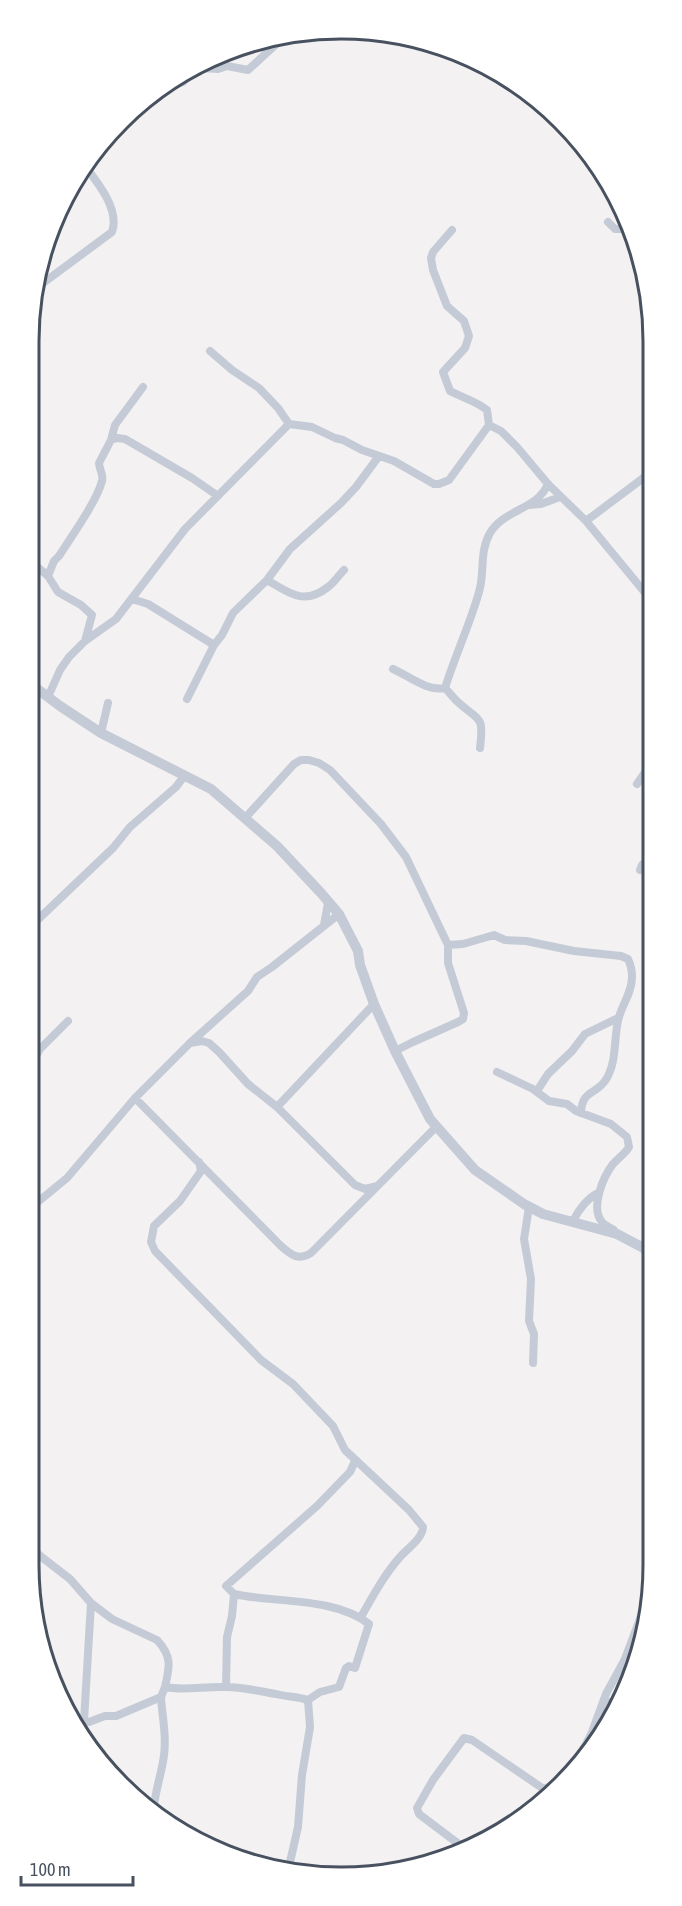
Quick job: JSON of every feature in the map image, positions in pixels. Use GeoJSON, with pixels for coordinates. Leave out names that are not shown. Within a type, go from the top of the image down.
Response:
{"type":"FeatureCollection","features":[{"type":"Feature","properties":{"kind":"street"},"geometry":{"type":"LineString","coordinates":[[210,69],[227,66],[248,70],[273,47]]}},
{"type":"Feature","properties":{"kind":"street"},"geometry":{"type":"LineString","coordinates":[[45,283],[112,232],[114,220],[109,203],[90,173]]}},
{"type":"Feature","properties":{"kind":"street"},"geometry":{"type":"LineString","coordinates":[[608,222],[615,229],[622,229]]}},
{"type":"Feature","properties":{"kind":"street"},"geometry":{"type":"LineString","coordinates":[[210,351],[232,370],[259,388],[289,424],[321,430],[362,450],[394,461],[426,481],[439,484],[449,480],[489,425],[487,410],[478,402],[450,391],[443,372],[465,348],[469,336],[464,321],[447,306],[433,270],[431,258],[433,252],[452,230]]}},
{"type":"Feature","properties":{"kind":"street"},"geometry":{"type":"LineString","coordinates":[[48,576],[54,561],[83,517],[104,478],[99,463],[111,440],[115,425],[143,387]]}},
{"type":"Feature","properties":{"kind":"street"},"geometry":{"type":"LineString","coordinates":[[48,697],[60,670],[69,657],[86,641],[111,624],[185,530],[289,424]]}},
{"type":"Feature","properties":{"kind":"street"},"geometry":{"type":"LineString","coordinates":[[489,425],[501,431],[560,497],[586,521],[643,591]]}},
{"type":"Feature","properties":{"kind":"street"},"geometry":{"type":"LineString","coordinates":[[111,440],[125,439],[218,496]]}},
{"type":"Feature","properties":{"kind":"street"},"geometry":{"type":"LineString","coordinates":[[187,699],[233,613],[267,580],[290,549],[356,487],[379,456]]}},
{"type":"Feature","properties":{"kind":"street"},"geometry":{"type":"LineString","coordinates":[[586,521],[642,479]]}},
{"type":"Feature","properties":{"kind":"street"},"geometry":{"type":"LineString","coordinates":[[529,506],[544,493],[548,484]]}},
{"type":"Feature","properties":{"kind":"street"},"geometry":{"type":"LineString","coordinates":[[445,688],[458,645],[479,592],[483,555],[489,535],[496,525],[509,514],[560,497]]}},
{"type":"Feature","properties":{"kind":"street"},"geometry":{"type":"LineString","coordinates":[[39,563],[54,561]]}},
{"type":"Feature","properties":{"kind":"street"},"geometry":{"type":"LineString","coordinates":[[39,570],[48,576],[58,592],[81,605],[92,615],[86,641]]}},
{"type":"Feature","properties":{"kind":"street"},"geometry":{"type":"LineString","coordinates":[[267,580],[294,596],[302,598],[327,588],[344,570]]}},
{"type":"Feature","properties":{"kind":"street"},"geometry":{"type":"LineString","coordinates":[[132,599],[148,604],[214,645]]}},
{"type":"Feature","properties":{"kind":"street"},"geometry":{"type":"LineString","coordinates":[[393,669],[429,687],[439,690],[445,688]]}},
{"type":"Feature","properties":{"kind":"street"},"geometry":{"type":"LineString","coordinates":[[445,688],[456,701],[480,720],[482,732],[480,748]]}},
{"type":"Feature","properties":{"kind":"street"},"geometry":{"type":"LineString","coordinates":[[39,690],[101,733],[211,789],[277,846],[339,914],[358,951],[360,965],[374,1004],[395,1052],[430,1119],[475,1170],[543,1214],[602,1228],[643,1248]]}},
{"type":"Feature","properties":{"kind":"street"},"geometry":{"type":"LineString","coordinates":[[101,733],[108,703]]}},
{"type":"Feature","properties":{"kind":"street"},"geometry":{"type":"LineString","coordinates":[[246,817],[294,765],[301,760],[319,763],[349,788],[406,857],[448,945],[448,963],[464,1013],[463,1018],[458,1022],[395,1052]]}},
{"type":"Feature","properties":{"kind":"street"},"geometry":{"type":"LineString","coordinates":[[39,918],[113,848],[130,827],[176,787],[185,775]]}},
{"type":"Feature","properties":{"kind":"street"},"geometry":{"type":"LineString","coordinates":[[637,784],[643,775]]}},
{"type":"Feature","properties":{"kind":"street"},"geometry":{"type":"LineString","coordinates":[[640,870],[643,866]]}},
{"type":"Feature","properties":{"kind":"street"},"geometry":{"type":"LineString","coordinates":[[324,925],[328,903]]}},
{"type":"Feature","properties":{"kind":"street"},"geometry":{"type":"LineString","coordinates":[[39,1200],[73,1171],[135,1098],[190,1043],[248,991],[257,976],[272,968],[339,914]]}},
{"type":"Feature","properties":{"kind":"street"},"geometry":{"type":"LineString","coordinates":[[448,945],[463,944],[495,935],[505,940],[526,941],[574,951],[621,956],[636,953]]}},
{"type":"Feature","properties":{"kind":"street"},"geometry":{"type":"LineString","coordinates":[[581,1113],[584,1098],[601,1086],[608,1076],[614,1054],[618,1018],[631,987],[632,977],[630,964],[621,956]]}},
{"type":"Feature","properties":{"kind":"street"},"geometry":{"type":"LineString","coordinates":[[277,1107],[374,1004]]}},
{"type":"Feature","properties":{"kind":"street"},"geometry":{"type":"LineString","coordinates":[[537,1091],[548,1074],[572,1051],[585,1034],[618,1018]]}},
{"type":"Feature","properties":{"kind":"street"},"geometry":{"type":"LineString","coordinates":[[39,1051],[68,1021]]}},
{"type":"Feature","properties":{"kind":"street"},"geometry":{"type":"LineString","coordinates":[[190,1043],[202,1041],[209,1043],[248,1084],[277,1107],[358,1187],[362,1196],[361,1203]]}},
{"type":"Feature","properties":{"kind":"street"},"geometry":{"type":"LineString","coordinates":[[497,1072],[537,1091],[549,1101],[567,1104],[623,1132],[629,1142],[627,1150],[612,1165],[599,1192],[598,1207],[603,1223],[628,1240]]}},
{"type":"Feature","properties":{"kind":"street"},"geometry":{"type":"LineString","coordinates":[[147,1110],[145,1099],[148,1086]]}},
{"type":"Feature","properties":{"kind":"street"},"geometry":{"type":"LineString","coordinates":[[135,1098],[281,1246],[291,1255],[298,1257],[305,1257],[311,1253],[437,1126]]}},
{"type":"Feature","properties":{"kind":"street"},"geometry":{"type":"LineString","coordinates":[[199,1162],[201,1171],[193,1185],[154,1226],[151,1242],[154,1251],[261,1360],[293,1384],[333,1426],[345,1450],[409,1510],[423,1530],[384,1578],[361,1617]]}},
{"type":"Feature","properties":{"kind":"street"},"geometry":{"type":"LineString","coordinates":[[358,1187],[368,1189],[378,1186]]}},
{"type":"Feature","properties":{"kind":"street"},"geometry":{"type":"LineString","coordinates":[[573,1221],[579,1209],[599,1192]]}},
{"type":"Feature","properties":{"kind":"street"},"geometry":{"type":"LineString","coordinates":[[529,1207],[524,1239],[531,1279],[529,1321],[534,1334],[533,1363]]}},
{"type":"Feature","properties":{"kind":"street"},"geometry":{"type":"LineString","coordinates":[[308,1700],[320,1692],[339,1687],[346,1668],[349,1666],[356,1668],[369,1624],[361,1617],[319,1604],[234,1594],[226,1587],[317,1506],[350,1472],[355,1461]]}},
{"type":"Feature","properties":{"kind":"street"},"geometry":{"type":"LineString","coordinates":[[39,1555],[70,1579],[91,1603],[112,1619],[157,1640],[167,1651],[169,1664],[162,1697],[165,1754],[155,1803]]}},
{"type":"Feature","properties":{"kind":"street"},"geometry":{"type":"LineString","coordinates":[[226,1687],[227,1637],[234,1594]]}},
{"type":"Feature","properties":{"kind":"street"},"geometry":{"type":"LineString","coordinates":[[91,1603],[84,1720],[88,1722],[102,1717],[116,1716],[162,1697]]}},
{"type":"Feature","properties":{"kind":"street"},"geometry":{"type":"LineString","coordinates":[[587,1740],[610,1685],[622,1665],[636,1628]]}},
{"type":"Feature","properties":{"kind":"street"},"geometry":{"type":"LineString","coordinates":[[165,1687],[178,1689],[226,1687],[293,1695],[308,1700]]}},
{"type":"Feature","properties":{"kind":"street"},"geometry":{"type":"LineString","coordinates":[[604,1699],[610,1703]]}},
{"type":"Feature","properties":{"kind":"street"},"geometry":{"type":"LineString","coordinates":[[290,1862],[298,1827],[302,1775],[310,1727],[308,1700]]}},
{"type":"Feature","properties":{"kind":"street"},"geometry":{"type":"LineString","coordinates":[[458,1844],[419,1814],[417,1808],[464,1738],[472,1740],[543,1789]]}}]}
